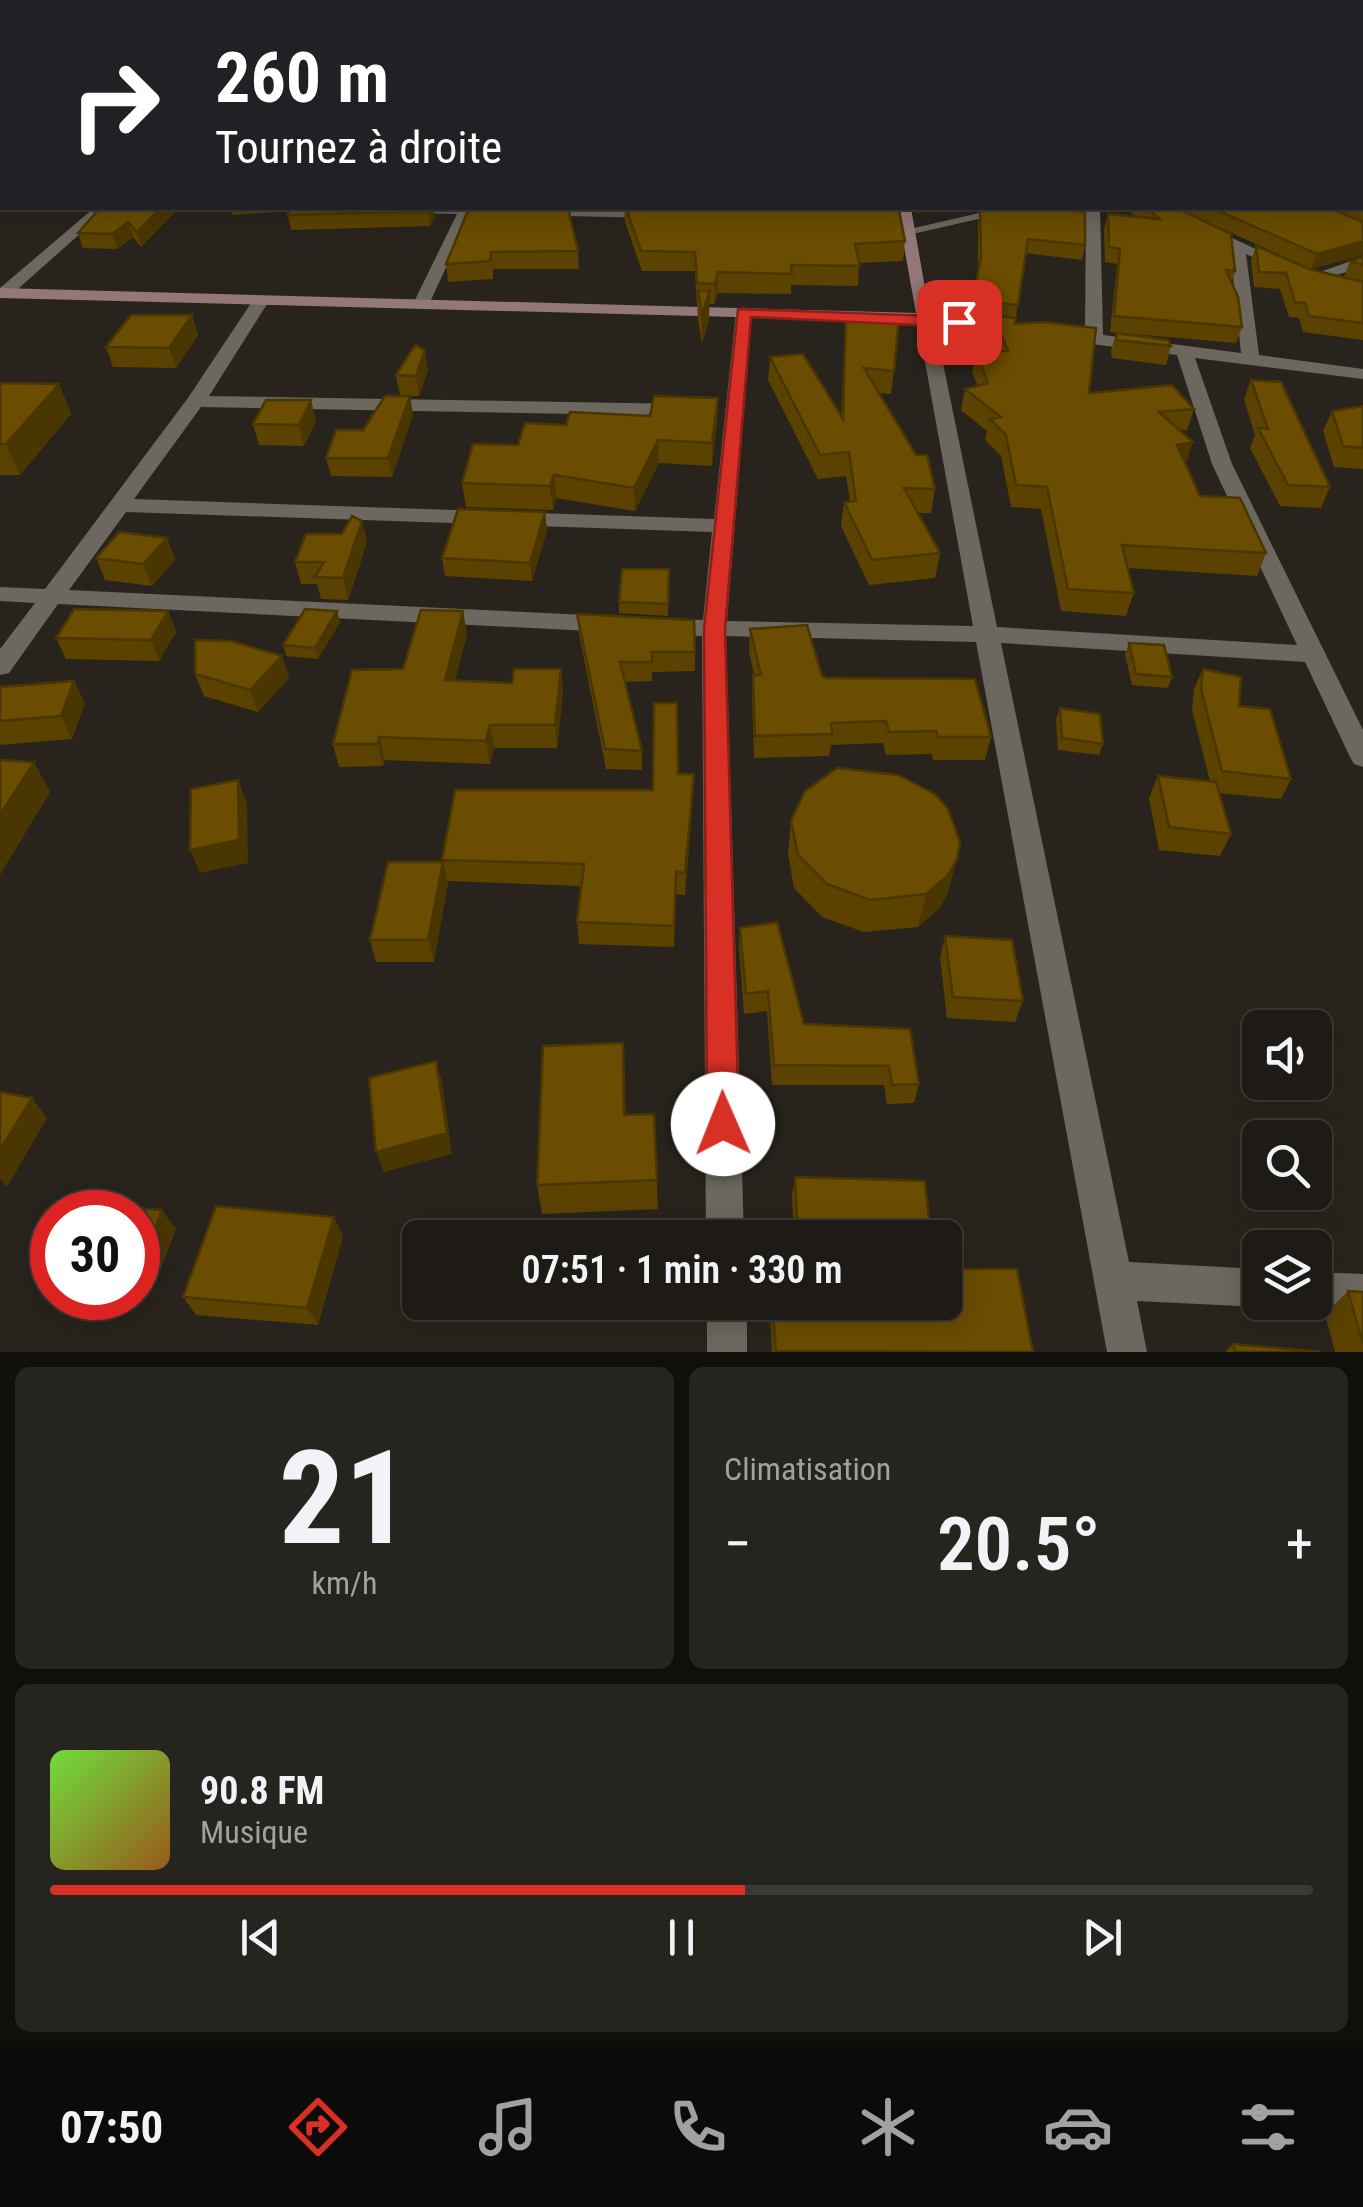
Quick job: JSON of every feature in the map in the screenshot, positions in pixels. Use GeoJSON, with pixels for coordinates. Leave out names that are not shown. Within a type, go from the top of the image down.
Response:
{"type":"FeatureCollection","features":[{"type":"Feature","properties":{"kind":"street"},"geometry":{"type":"LineString","coordinates":[[2,293],[100,210]]}},
{"type":"Feature","properties":{"kind":"street"},"geometry":{"type":"LineString","coordinates":[[421,304],[466,210]]}},
{"type":"Feature","properties":{"kind":"street"},"geometry":{"type":"LineString","coordinates":[[509,210],[683,214]]}},
{"type":"Feature","properties":{"kind":"street"},"geometry":{"type":"LineString","coordinates":[[888,220],[1001,210]]}},
{"type":"Feature","properties":{"kind":"street"},"geometry":{"type":"LineString","coordinates":[[1093,210],[1094,339]]}},
{"type":"Feature","properties":{"kind":"street"},"geometry":{"type":"LineString","coordinates":[[1162,210],[1310,278],[1346,288]]}},
{"type":"Feature","properties":{"kind":"street"},"geometry":{"type":"LineString","coordinates":[[906,220],[985,634],[1046,912],[1127,1352]]}},
{"type":"Feature","properties":{"kind":"street"},"geometry":{"type":"LineString","coordinates":[[1236,243],[1251,359]]}},
{"type":"Feature","properties":{"kind":"street"},"geometry":{"type":"LineString","coordinates":[[1310,278],[1363,262]]}},
{"type":"Feature","properties":{"kind":"street"},"geometry":{"type":"LineString","coordinates":[[2,293],[925,318],[1363,374]]}},
{"type":"Feature","properties":{"kind":"street"},"geometry":{"type":"LineString","coordinates":[[0,667],[196,401],[262,301]]}},
{"type":"Feature","properties":{"kind":"street"},"geometry":{"type":"LineString","coordinates":[[726,1220],[714,629],[725,526],[717,411],[744,312]]}},
{"type":"Feature","properties":{"kind":"street"},"geometry":{"type":"LineString","coordinates":[[1184,350],[1222,464],[1363,757]]}},
{"type":"Feature","properties":{"kind":"street"},"geometry":{"type":"LineString","coordinates":[[196,401],[717,411]]}},
{"type":"Feature","properties":{"kind":"street"},"geometry":{"type":"LineString","coordinates":[[118,504],[725,526]]}},
{"type":"Feature","properties":{"kind":"street"},"geometry":{"type":"LineString","coordinates":[[0,594],[714,629],[985,634],[1315,654]]}},
{"type":"Feature","properties":{"kind":"street"},"geometry":{"type":"LineString","coordinates":[[1114,1280],[1242,1287]]}},
{"type":"Feature","properties":{"kind":"street"},"geometry":{"type":"LineString","coordinates":[[1332,1292],[1363,1294]]}},
{"type":"Feature","properties":{"kind":"street"},"geometry":{"type":"LineString","coordinates":[[727,1320],[728,1352]]}},
{"type":"Feature","properties":{"kind":"building"},"geometry":{"type":"Polygon","coordinates":[[[98,210],[159,210],[137,232],[128,222],[112,234],[78,233],[98,210]]]}},
{"type":"Feature","properties":{"kind":"building"},"geometry":{"type":"Polygon","coordinates":[[[289,210],[429,210],[428,211],[288,215],[289,210]]]}},
{"type":"Feature","properties":{"kind":"building"},"geometry":{"type":"Polygon","coordinates":[[[468,210],[568,210],[578,251],[491,252],[490,261],[446,264],[468,210]]]}},
{"type":"Feature","properties":{"kind":"building"},"geometry":{"type":"Polygon","coordinates":[[[627,210],[899,210],[905,241],[855,244],[860,266],[791,265],[792,274],[718,272],[715,284],[697,283],[695,252],[641,251],[627,210]]]}},
{"type":"Feature","properties":{"kind":"building"},"geometry":{"type":"Polygon","coordinates":[[[980,210],[1085,212],[1085,245],[1028,239],[1018,305],[984,301],[976,281],[981,258],[980,210]]]}},
{"type":"Feature","properties":{"kind":"building"},"geometry":{"type":"Polygon","coordinates":[[[1149,210],[1181,210],[1231,234],[1235,271],[1226,270],[1238,297],[1242,327],[1114,316],[1120,249],[1109,247],[1108,214],[1160,219],[1149,210]]]}},
{"type":"Feature","properties":{"kind":"building"},"geometry":{"type":"Polygon","coordinates":[[[1217,210],[1335,210],[1363,222],[1363,241],[1317,254],[1217,210]]]}},
{"type":"Feature","properties":{"kind":"building"},"geometry":{"type":"Polygon","coordinates":[[[1256,246],[1309,269],[1363,282],[1363,323],[1309,316],[1305,303],[1295,302],[1286,273],[1259,272],[1256,246]]]}},
{"type":"Feature","properties":{"kind":"building"},"geometry":{"type":"Polygon","coordinates":[[[698,291],[710,291],[702,314],[698,291]]]}},
{"type":"Feature","properties":{"kind":"building"},"geometry":{"type":"Polygon","coordinates":[[[846,314],[899,317],[894,371],[864,368],[916,455],[927,455],[935,489],[904,488],[940,553],[872,560],[844,502],[856,501],[849,452],[820,455],[770,357],[803,354],[843,419],[846,314]]]}},
{"type":"Feature","properties":{"kind":"building"},"geometry":{"type":"Polygon","coordinates":[[[131,315],[192,315],[169,348],[106,347],[131,315]]]}},
{"type":"Feature","properties":{"kind":"building"},"geometry":{"type":"Polygon","coordinates":[[[993,315],[1016,318],[1015,324],[1043,322],[1096,328],[1089,393],[1172,385],[1194,409],[1159,412],[1193,442],[1177,445],[1200,496],[1240,498],[1266,553],[1122,545],[1134,593],[1068,589],[1047,487],[1016,485],[1006,435],[990,419],[1001,417],[965,389],[988,383],[976,352],[1008,351],[993,315]]]}},
{"type":"Feature","properties":{"kind":"building"},"geometry":{"type":"Polygon","coordinates":[[[1116,333],[1168,340],[1171,346],[1117,340],[1116,333]]]}},
{"type":"Feature","properties":{"kind":"building"},"geometry":{"type":"Polygon","coordinates":[[[415,345],[425,350],[416,376],[396,375],[415,345]]]}},
{"type":"Feature","properties":{"kind":"building"},"geometry":{"type":"Polygon","coordinates":[[[1251,380],[1281,382],[1330,487],[1288,485],[1258,428],[1268,429],[1251,380]]]}},
{"type":"Feature","properties":{"kind":"building"},"geometry":{"type":"Polygon","coordinates":[[[0,383],[59,384],[6,444],[0,444],[0,383]]]}},
{"type":"Feature","properties":{"kind":"building"},"geometry":{"type":"Polygon","coordinates":[[[385,396],[410,396],[388,458],[326,458],[336,430],[363,430],[385,396]]]}},
{"type":"Feature","properties":{"kind":"building"},"geometry":{"type":"Polygon","coordinates":[[[654,396],[718,398],[712,443],[658,440],[634,488],[554,475],[550,486],[462,483],[473,444],[518,445],[525,423],[566,425],[570,412],[650,416],[654,396]]]}},
{"type":"Feature","properties":{"kind":"building"},"geometry":{"type":"Polygon","coordinates":[[[266,400],[311,400],[299,425],[253,424],[266,400]]]}},
{"type":"Feature","properties":{"kind":"building"},"geometry":{"type":"Polygon","coordinates":[[[1363,406],[1363,448],[1343,446],[1332,411],[1363,406]]]}},
{"type":"Feature","properties":{"kind":"building"},"geometry":{"type":"Polygon","coordinates":[[[458,509],[545,512],[530,563],[442,558],[458,509]]]}},
{"type":"Feature","properties":{"kind":"building"},"geometry":{"type":"Polygon","coordinates":[[[352,516],[362,521],[343,578],[315,577],[324,562],[295,562],[306,534],[342,534],[352,516]]]}},
{"type":"Feature","properties":{"kind":"building"},"geometry":{"type":"Polygon","coordinates":[[[119,532],[167,538],[143,564],[96,558],[119,532]]]}},
{"type":"Feature","properties":{"kind":"building"},"geometry":{"type":"Polygon","coordinates":[[[622,569],[669,569],[668,604],[619,602],[622,569]]]}},
{"type":"Feature","properties":{"kind":"building"},"geometry":{"type":"Polygon","coordinates":[[[74,609],[168,611],[151,640],[56,638],[74,609]]]}},
{"type":"Feature","properties":{"kind":"building"},"geometry":{"type":"Polygon","coordinates":[[[305,609],[337,611],[315,648],[283,645],[305,609]]]}},
{"type":"Feature","properties":{"kind":"building"},"geometry":{"type":"Polygon","coordinates":[[[421,610],[463,611],[445,680],[512,683],[514,669],[561,669],[555,725],[490,725],[486,741],[379,737],[378,744],[333,744],[352,670],[403,669],[421,610]]]}},
{"type":"Feature","properties":{"kind":"building"},"geometry":{"type":"Polygon","coordinates":[[[577,614],[694,620],[695,652],[652,652],[652,662],[620,662],[642,751],[605,749],[577,614]]]}},
{"type":"Feature","properties":{"kind":"building"},"geometry":{"type":"Polygon","coordinates":[[[807,625],[822,676],[827,678],[975,679],[991,737],[938,737],[936,731],[889,732],[886,721],[831,723],[832,734],[755,736],[753,675],[761,675],[750,629],[807,625]]]}},
{"type":"Feature","properties":{"kind":"building"},"geometry":{"type":"Polygon","coordinates":[[[195,640],[231,641],[282,656],[250,690],[195,674],[195,640]]]}},
{"type":"Feature","properties":{"kind":"building"},"geometry":{"type":"Polygon","coordinates":[[[1129,643],[1164,645],[1172,677],[1136,674],[1129,643]]]}},
{"type":"Feature","properties":{"kind":"building"},"geometry":{"type":"Polygon","coordinates":[[[1203,669],[1241,677],[1239,706],[1270,709],[1291,779],[1222,771],[1201,689],[1203,669]]]}},
{"type":"Feature","properties":{"kind":"building"},"geometry":{"type":"Polygon","coordinates":[[[74,681],[61,716],[0,721],[0,687],[74,681]]]}},
{"type":"Feature","properties":{"kind":"building"},"geometry":{"type":"Polygon","coordinates":[[[654,703],[677,703],[678,774],[694,774],[685,873],[676,872],[674,926],[577,922],[584,864],[442,860],[455,790],[653,790],[654,703]]]}},
{"type":"Feature","properties":{"kind":"building"},"geometry":{"type":"Polygon","coordinates":[[[1060,708],[1100,714],[1103,744],[1062,738],[1060,708]]]}},
{"type":"Feature","properties":{"kind":"building"},"geometry":{"type":"Polygon","coordinates":[[[0,760],[34,762],[0,815],[0,760]]]}},
{"type":"Feature","properties":{"kind":"building"},"geometry":{"type":"Polygon","coordinates":[[[837,768],[898,775],[935,794],[948,809],[960,842],[957,859],[948,875],[926,894],[870,900],[827,884],[798,855],[791,821],[805,791],[837,768]]]}},
{"type":"Feature","properties":{"kind":"building"},"geometry":{"type":"Polygon","coordinates":[[[1158,776],[1216,782],[1231,834],[1169,827],[1158,776]]]}},
{"type":"Feature","properties":{"kind":"building"},"geometry":{"type":"Polygon","coordinates":[[[238,780],[239,840],[190,850],[191,789],[238,780]]]}},
{"type":"Feature","properties":{"kind":"building"},"geometry":{"type":"Polygon","coordinates":[[[388,862],[443,862],[428,940],[370,940],[388,862]]]}},
{"type":"Feature","properties":{"kind":"building"},"geometry":{"type":"Polygon","coordinates":[[[777,922],[804,1024],[910,1029],[919,1084],[892,1085],[889,1066],[774,1065],[768,991],[746,994],[740,928],[777,922]]]}},
{"type":"Feature","properties":{"kind":"building"},"geometry":{"type":"Polygon","coordinates":[[[945,936],[1012,940],[1023,1001],[953,997],[945,936]]]}},
{"type":"Feature","properties":{"kind":"building"},"geometry":{"type":"Polygon","coordinates":[[[623,1043],[624,1115],[654,1114],[657,1180],[537,1185],[543,1046],[623,1043]]]}},
{"type":"Feature","properties":{"kind":"building"},"geometry":{"type":"Polygon","coordinates":[[[436,1061],[447,1133],[376,1152],[369,1078],[436,1061]]]}},
{"type":"Feature","properties":{"kind":"building"},"geometry":{"type":"Polygon","coordinates":[[[0,1092],[32,1098],[0,1150],[0,1092]]]}},
{"type":"Feature","properties":{"kind":"building"},"geometry":{"type":"Polygon","coordinates":[[[795,1177],[925,1181],[929,1220],[797,1220],[795,1177]]]}},
{"type":"Feature","properties":{"kind":"building"},"geometry":{"type":"Polygon","coordinates":[[[216,1206],[334,1217],[307,1308],[183,1297],[216,1206]]]}},
{"type":"Feature","properties":{"kind":"building"},"geometry":{"type":"Polygon","coordinates":[[[962,1269],[1017,1269],[1033,1352],[776,1351],[773,1320],[962,1320],[962,1269]]]}},
{"type":"Feature","properties":{"kind":"building"},"geometry":{"type":"Polygon","coordinates":[[[1348,1291],[1363,1292],[1363,1344],[1348,1291]]]}},
{"type":"Feature","properties":{"kind":"building"},"geometry":{"type":"Polygon","coordinates":[[[1233,1344],[1321,1352],[1235,1352],[1233,1344]]]}},
{"type":"Feature","properties":{"kind":"route"},"geometry":{"type":"LineString","coordinates":[[723,1124],[714,629],[744,312],[959,322]]}}]}
